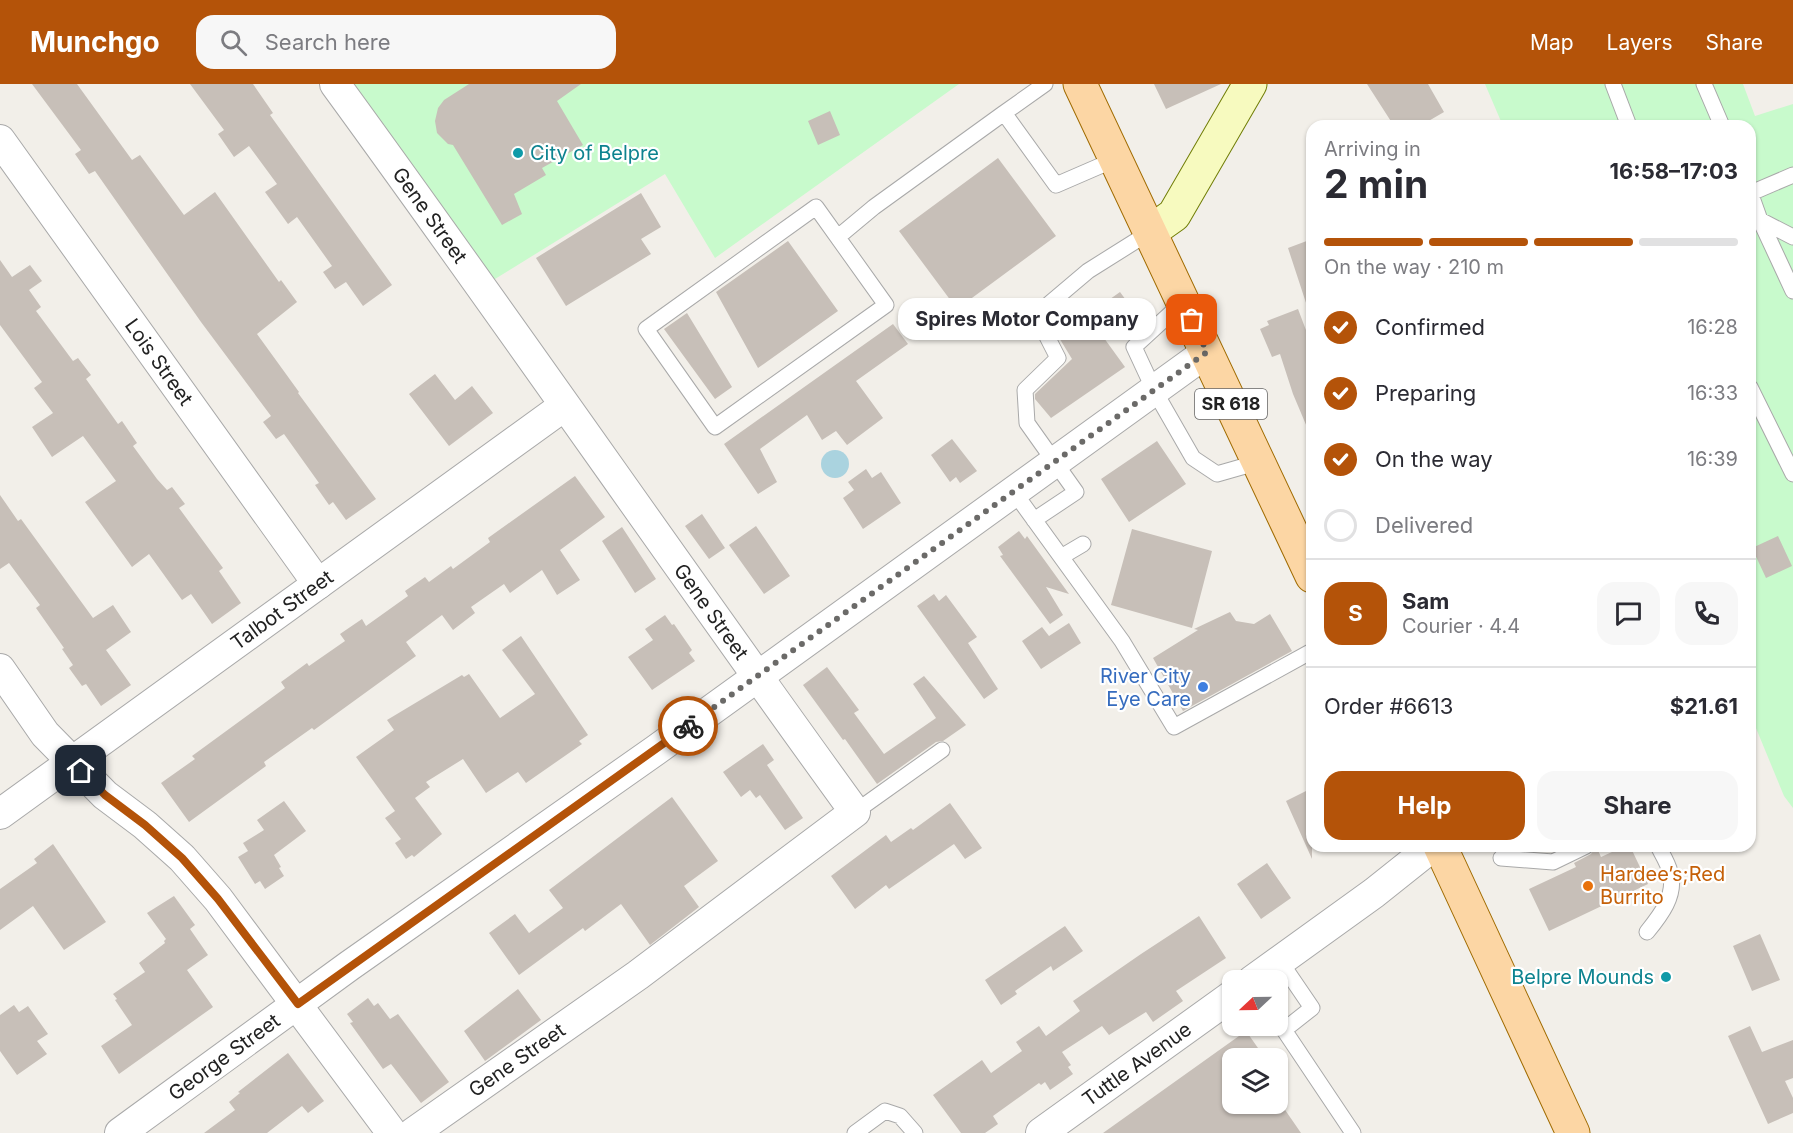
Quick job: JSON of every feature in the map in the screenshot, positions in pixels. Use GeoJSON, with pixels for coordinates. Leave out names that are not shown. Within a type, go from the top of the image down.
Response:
{"type":"FeatureCollection","features":[{"type":"Feature","properties":{"kind":"main road","name":"SR 618"},"geometry":{"type":"LineString","coordinates":[[1080,84],[1306,563]]}},
{"type":"Feature","properties":{"kind":"main road"},"geometry":{"type":"LineString","coordinates":[[1443,852],[1573,1133]]}},
{"type":"Feature","properties":{"kind":"street","name":"Gene Street"},"geometry":{"type":"LineString","coordinates":[[335,84],[855,812],[648,968],[414,1133]]}},
{"type":"Feature","properties":{"kind":"street"},"geometry":{"type":"LineString","coordinates":[[1150,232],[1174,214],[1250,84]]}},
{"type":"Feature","properties":{"kind":"street","name":"Lois Street"},"geometry":{"type":"LineString","coordinates":[[0,140],[318,584]]}},
{"type":"Feature","properties":{"kind":"street","name":"George Street"},"geometry":{"type":"LineString","coordinates":[[120,1133],[1207,352]]}},
{"type":"Feature","properties":{"kind":"street","name":"Talbot Street"},"geometry":{"type":"LineString","coordinates":[[0,814],[564,406]]}},
{"type":"Feature","properties":{"kind":"street"},"geometry":{"type":"LineString","coordinates":[[0,669],[45,734],[105,795],[145,825],[187,863],[218,899],[392,1133]]}},
{"type":"Feature","properties":{"kind":"street"},"geometry":{"type":"LineString","coordinates":[[1267,970],[1374,893],[1425,852]]}},
{"type":"Feature","properties":{"kind":"street","name":"Tuttle Avenue"},"geometry":{"type":"LineString","coordinates":[[1041,1133],[1222,1003]]}},
{"type":"Feature","properties":{"kind":"lane"},"geometry":{"type":"LineString","coordinates":[[838,237],[874,207],[1045,84]]}},
{"type":"Feature","properties":{"kind":"lane"},"geometry":{"type":"LineString","coordinates":[[1613,84],[1627,120]]}},
{"type":"Feature","properties":{"kind":"lane"},"geometry":{"type":"LineString","coordinates":[[1704,84],[1719,120]]}},
{"type":"Feature","properties":{"kind":"lane"},"geometry":{"type":"LineString","coordinates":[[1004,113],[1056,185],[1116,159]]}},
{"type":"Feature","properties":{"kind":"lane"},"geometry":{"type":"LineString","coordinates":[[1756,190],[1793,175]]}},
{"type":"Feature","properties":{"kind":"lane"},"geometry":{"type":"LineString","coordinates":[[816,207],[838,237],[886,305],[715,426],[646,329],[816,207]]}},
{"type":"Feature","properties":{"kind":"lane"},"geometry":{"type":"LineString","coordinates":[[1756,218],[1793,237]]}},
{"type":"Feature","properties":{"kind":"lane"},"geometry":{"type":"LineString","coordinates":[[1756,220],[1793,291]]}},
{"type":"Feature","properties":{"kind":"lane"},"geometry":{"type":"LineString","coordinates":[[1034,520],[1076,492],[1027,423],[1024,390],[1058,358],[1036,315],[1088,271],[1150,232]]}},
{"type":"Feature","properties":{"kind":"lane"},"geometry":{"type":"LineString","coordinates":[[1183,302],[1134,347],[1154,390],[1193,458],[1217,474],[1259,462]]}},
{"type":"Feature","properties":{"kind":"lane"},"geometry":{"type":"LineString","coordinates":[[1756,399],[1793,474]]}},
{"type":"Feature","properties":{"kind":"lane"},"geometry":{"type":"LineString","coordinates":[[1014,492],[1122,641],[1174,727],[1306,654]]}},
{"type":"Feature","properties":{"kind":"lane"},"geometry":{"type":"LineString","coordinates":[[1061,558],[1083,543]]}},
{"type":"Feature","properties":{"kind":"lane"},"geometry":{"type":"LineString","coordinates":[[855,812],[942,750]]}},
{"type":"Feature","properties":{"kind":"lane"},"geometry":{"type":"LineString","coordinates":[[1501,858],[1553,862],[1574,852]]}},
{"type":"Feature","properties":{"kind":"lane"},"geometry":{"type":"LineString","coordinates":[[1647,933],[1662,913],[1671,892],[1671,874],[1662,852]]}},
{"type":"Feature","properties":{"kind":"lane"},"geometry":{"type":"LineString","coordinates":[[1280,961],[1312,1008],[1284,1030],[1353,1133]]}},
{"type":"Feature","properties":{"kind":"lane"},"geometry":{"type":"LineString","coordinates":[[855,1133],[885,1111],[900,1116],[915,1133]]}},
{"type":"Feature","properties":{"kind":"green space"},"geometry":{"type":"Polygon","coordinates":[[[335,84],[959,84],[715,258],[665,174],[482,287],[335,84]]]}},
{"type":"Feature","properties":{"kind":"green space"},"geometry":{"type":"Polygon","coordinates":[[[1485,84],[1743,84],[1755,116],[1793,104],[1793,808],[1784,796],[1756,728],[1756,120],[1500,120],[1485,84]]]}},
{"type":"Feature","properties":{"kind":"water"},"geometry":{"type":"Polygon","coordinates":[[[835,450],[845,454],[849,464],[845,474],[835,478],[825,474],[821,464],[825,454],[835,450]]]}},
{"type":"Feature","properties":{"kind":"building"},"geometry":{"type":"Polygon","coordinates":[[[32,84],[77,84],[132,160],[140,155],[184,215],[215,192],[279,282],[281,280],[297,302],[257,334],[376,499],[346,520],[333,502],[329,505],[315,485],[319,483],[284,434],[276,439],[263,422],[271,416],[201,322],[95,171],[89,174],[75,154],[81,150],[32,84]]]}},
{"type":"Feature","properties":{"kind":"building"},"geometry":{"type":"Polygon","coordinates":[[[190,84],[253,84],[273,113],[270,115],[392,285],[363,306],[346,282],[335,289],[323,272],[332,266],[297,217],[288,224],[265,192],[277,184],[249,146],[234,157],[218,134],[224,130],[190,84]]]}},
{"type":"Feature","properties":{"kind":"building","name":"City of Belpre"},"geometry":{"type":"Polygon","coordinates":[[[469,84],[581,84],[557,101],[583,145],[542,168],[546,175],[514,194],[522,214],[502,225],[453,145],[448,144],[437,133],[435,121],[438,108],[444,100],[469,84]]]}},
{"type":"Feature","properties":{"kind":"building"},"geometry":{"type":"Polygon","coordinates":[[[1154,84],[1221,84],[1166,109],[1154,84]]]}},
{"type":"Feature","properties":{"kind":"building"},"geometry":{"type":"Polygon","coordinates":[[[1367,84],[1428,84],[1444,112],[1430,120],[1390,120],[1367,84]]]}},
{"type":"Feature","properties":{"kind":"building"},"geometry":{"type":"Polygon","coordinates":[[[830,111],[840,135],[818,145],[808,121],[830,111]]]}},
{"type":"Feature","properties":{"kind":"building"},"geometry":{"type":"Polygon","coordinates":[[[998,158],[1056,236],[957,309],[899,231],[998,158]]]}},
{"type":"Feature","properties":{"kind":"building"},"geometry":{"type":"Polygon","coordinates":[[[641,193],[661,227],[641,239],[651,254],[566,306],[536,258],[641,193]]]}},
{"type":"Feature","properties":{"kind":"building"},"geometry":{"type":"Polygon","coordinates":[[[788,241],[838,311],[758,368],[716,292],[788,241]]]}},
{"type":"Feature","properties":{"kind":"building"},"geometry":{"type":"Polygon","coordinates":[[[1306,241],[1306,303],[1288,248],[1306,241]]]}},
{"type":"Feature","properties":{"kind":"building"},"geometry":{"type":"Polygon","coordinates":[[[0,260],[12,277],[30,265],[42,281],[29,290],[41,307],[36,311],[73,361],[78,358],[91,375],[86,379],[118,424],[122,421],[137,443],[133,446],[157,479],[167,490],[172,487],[185,504],[179,508],[223,568],[219,571],[241,603],[212,624],[191,594],[182,600],[149,554],[132,567],[85,502],[116,481],[83,436],[52,457],[32,427],[53,413],[34,388],[42,382],[0,325],[0,260]]]}},
{"type":"Feature","properties":{"kind":"building"},"geometry":{"type":"Polygon","coordinates":[[[1120,292],[1137,315],[1104,338],[1125,367],[1051,418],[1035,399],[1035,394],[1072,359],[1058,336],[1120,292]]]}},
{"type":"Feature","properties":{"kind":"building"},"geometry":{"type":"Polygon","coordinates":[[[1298,309],[1306,330],[1306,425],[1280,354],[1272,357],[1260,329],[1269,325],[1267,321],[1298,309]]]}},
{"type":"Feature","properties":{"kind":"building"},"geometry":{"type":"Polygon","coordinates":[[[687,313],[732,387],[715,399],[664,329],[687,313]]]}},
{"type":"Feature","properties":{"kind":"building"},"geometry":{"type":"Polygon","coordinates":[[[893,324],[908,344],[856,381],[883,418],[847,445],[836,431],[822,440],[807,415],[760,449],[777,482],[758,494],[724,444],[893,324]]]}},
{"type":"Feature","properties":{"kind":"building"},"geometry":{"type":"Polygon","coordinates":[[[435,374],[455,400],[472,386],[493,413],[449,446],[409,394],[435,374]]]}},
{"type":"Feature","properties":{"kind":"building"},"geometry":{"type":"Polygon","coordinates":[[[952,439],[977,471],[960,483],[956,477],[950,482],[931,455],[952,439]]]}},
{"type":"Feature","properties":{"kind":"building"},"geometry":{"type":"Polygon","coordinates":[[[1157,441],[1186,484],[1129,522],[1101,479],[1157,441]]]}},
{"type":"Feature","properties":{"kind":"building"},"geometry":{"type":"Polygon","coordinates":[[[866,469],[872,478],[881,472],[901,503],[863,529],[843,498],[854,490],[848,482],[866,469]]]}},
{"type":"Feature","properties":{"kind":"building"},"geometry":{"type":"Polygon","coordinates":[[[575,476],[605,517],[560,550],[580,580],[557,595],[542,570],[510,593],[504,584],[471,607],[475,613],[453,630],[442,615],[406,642],[416,656],[314,730],[312,728],[264,762],[266,766],[189,822],[161,783],[195,759],[192,756],[285,688],[281,682],[307,663],[309,666],[345,641],[340,634],[362,619],[366,626],[408,596],[405,591],[425,577],[429,582],[451,566],[453,569],[490,542],[488,538],[575,476]]]}},
{"type":"Feature","properties":{"kind":"building"},"geometry":{"type":"Polygon","coordinates":[[[0,495],[18,521],[21,519],[93,618],[113,605],[131,632],[106,650],[131,685],[101,706],[86,684],[82,686],[69,668],[73,665],[62,649],[64,648],[36,608],[40,605],[9,563],[0,569],[0,495]]]}},
{"type":"Feature","properties":{"kind":"building"},"geometry":{"type":"Polygon","coordinates":[[[702,514],[725,548],[709,559],[685,526],[702,514]]]}},
{"type":"Feature","properties":{"kind":"building"},"geometry":{"type":"Polygon","coordinates":[[[756,526],[790,576],[764,594],[729,545],[756,526]]]}},
{"type":"Feature","properties":{"kind":"building"},"geometry":{"type":"Polygon","coordinates":[[[622,527],[656,579],[635,593],[602,541],[622,527]]]}},
{"type":"Feature","properties":{"kind":"building"},"geometry":{"type":"Polygon","coordinates":[[[1132,529],[1212,551],[1192,628],[1111,605],[1132,529]]]}},
{"type":"Feature","properties":{"kind":"building"},"geometry":{"type":"Polygon","coordinates":[[[1019,531],[1025,539],[1027,536],[1069,594],[1046,587],[1063,615],[1050,624],[1000,556],[1003,555],[998,547],[1019,531]]]}},
{"type":"Feature","properties":{"kind":"building"},"geometry":{"type":"Polygon","coordinates":[[[1778,536],[1792,566],[1766,578],[1756,557],[1756,546],[1778,536]]]}},
{"type":"Feature","properties":{"kind":"building"},"geometry":{"type":"Polygon","coordinates":[[[934,594],[939,601],[946,595],[977,637],[968,643],[998,689],[984,699],[917,606],[934,594]]]}},
{"type":"Feature","properties":{"kind":"building","name":"River City Eye Care"},"geometry":{"type":"Polygon","coordinates":[[[1230,612],[1236,621],[1254,624],[1270,614],[1292,651],[1183,711],[1153,658],[1198,630],[1194,629],[1230,612]]]}},
{"type":"Feature","properties":{"kind":"building"},"geometry":{"type":"Polygon","coordinates":[[[665,615],[692,650],[689,653],[695,661],[652,690],[628,657],[653,640],[645,629],[665,615]]]}},
{"type":"Feature","properties":{"kind":"building"},"geometry":{"type":"Polygon","coordinates":[[[1069,623],[1081,643],[1041,669],[1022,641],[1042,627],[1049,636],[1069,623]]]}},
{"type":"Feature","properties":{"kind":"building"},"geometry":{"type":"Polygon","coordinates":[[[521,636],[588,735],[579,741],[582,744],[526,783],[518,772],[486,793],[463,759],[426,782],[430,787],[415,798],[442,834],[414,857],[412,855],[406,859],[395,843],[401,839],[385,818],[395,811],[356,757],[394,730],[387,720],[462,675],[464,677],[469,674],[500,718],[535,694],[502,650],[521,636]]]}},
{"type":"Feature","properties":{"kind":"building"},"geometry":{"type":"Polygon","coordinates":[[[827,667],[859,710],[854,713],[884,754],[936,718],[913,684],[924,676],[966,725],[943,741],[936,742],[877,784],[803,685],[827,667]]]}},
{"type":"Feature","properties":{"kind":"building"},"geometry":{"type":"Polygon","coordinates":[[[763,744],[774,760],[767,765],[803,818],[785,830],[760,795],[756,798],[750,790],[741,797],[723,772],[763,744]]]}},
{"type":"Feature","properties":{"kind":"building"},"geometry":{"type":"Polygon","coordinates":[[[1306,791],[1306,846],[1286,801],[1306,791]]]}},
{"type":"Feature","properties":{"kind":"building"},"geometry":{"type":"Polygon","coordinates":[[[672,797],[718,861],[684,886],[699,907],[650,945],[621,904],[585,931],[583,928],[519,975],[489,933],[515,914],[529,933],[563,908],[549,890],[672,797]]]}},
{"type":"Feature","properties":{"kind":"building"},"geometry":{"type":"Polygon","coordinates":[[[284,801],[306,831],[274,855],[284,876],[265,889],[260,881],[255,884],[238,857],[248,851],[243,843],[264,830],[257,820],[284,801]]]}},
{"type":"Feature","properties":{"kind":"building"},"geometry":{"type":"Polygon","coordinates":[[[950,803],[982,848],[965,859],[954,844],[889,889],[886,885],[855,909],[831,876],[886,835],[891,842],[911,828],[913,830],[950,803]]]}},
{"type":"Feature","properties":{"kind":"building"},"geometry":{"type":"Polygon","coordinates":[[[53,844],[106,922],[64,950],[33,906],[0,930],[0,889],[37,863],[34,859],[53,844]]]}},
{"type":"Feature","properties":{"kind":"building","name":"Hardee’s;Red Burrito"},"geometry":{"type":"Polygon","coordinates":[[[1599,852],[1601,857],[1612,852],[1633,852],[1648,884],[1549,931],[1529,889],[1576,867],[1574,863],[1599,852]]]}},
{"type":"Feature","properties":{"kind":"building"},"geometry":{"type":"Polygon","coordinates":[[[1267,863],[1291,898],[1261,919],[1237,884],[1267,863]]]}},
{"type":"Feature","properties":{"kind":"building"},"geometry":{"type":"Polygon","coordinates":[[[174,896],[195,925],[190,929],[208,955],[187,970],[213,1007],[119,1074],[101,1046],[132,1025],[113,994],[145,972],[139,963],[165,943],[166,939],[147,913],[174,896]]]}},
{"type":"Feature","properties":{"kind":"building"},"geometry":{"type":"Polygon","coordinates":[[[1199,916],[1226,958],[1176,991],[1183,1001],[1153,1022],[1146,1012],[1109,1035],[1102,1026],[1062,1052],[1071,1065],[1068,1067],[1073,1074],[1050,1090],[1045,1082],[1041,1085],[1039,1083],[993,1116],[998,1124],[985,1133],[961,1133],[933,1095],[982,1060],[991,1073],[1022,1051],[1016,1042],[1039,1026],[1046,1036],[1080,1011],[1073,1001],[1199,916]]]}},
{"type":"Feature","properties":{"kind":"building"},"geometry":{"type":"Polygon","coordinates":[[[1065,926],[1083,951],[1053,971],[1051,966],[1015,991],[1017,994],[1001,1005],[985,980],[1065,926]]]}},
{"type":"Feature","properties":{"kind":"building"},"geometry":{"type":"Polygon","coordinates":[[[1760,934],[1780,980],[1752,991],[1733,946],[1760,934]]]}},
{"type":"Feature","properties":{"kind":"building"},"geometry":{"type":"Polygon","coordinates":[[[518,989],[541,1020],[485,1061],[464,1031],[518,989]]]}},
{"type":"Feature","properties":{"kind":"building"},"geometry":{"type":"Polygon","coordinates":[[[368,998],[374,1006],[378,1003],[390,1019],[398,1014],[449,1082],[421,1103],[391,1064],[383,1069],[350,1023],[353,1022],[347,1014],[368,998]]]}},
{"type":"Feature","properties":{"kind":"building"},"geometry":{"type":"Polygon","coordinates":[[[14,1005],[19,1012],[28,1006],[48,1034],[37,1041],[47,1054],[17,1075],[0,1051],[0,1015],[14,1005]]]}},
{"type":"Feature","properties":{"kind":"building"},"geometry":{"type":"Polygon","coordinates":[[[1750,1026],[1762,1052],[1793,1040],[1793,1078],[1785,1081],[1793,1098],[1793,1113],[1768,1124],[1728,1036],[1750,1026]]]}},
{"type":"Feature","properties":{"kind":"building"},"geometry":{"type":"Polygon","coordinates":[[[1239,1036],[1250,1036],[1258,1048],[1222,1048],[1239,1036]]]}},
{"type":"Feature","properties":{"kind":"building"},"geometry":{"type":"Polygon","coordinates":[[[1222,1048],[1222,1114],[1288,1114],[1301,1133],[1103,1133],[1222,1048]]]}},
{"type":"Feature","properties":{"kind":"building"},"geometry":{"type":"Polygon","coordinates":[[[288,1053],[324,1101],[308,1113],[302,1106],[267,1133],[204,1133],[235,1110],[229,1102],[240,1093],[238,1092],[288,1053]]]}},
{"type":"Feature","properties":{"kind":"way so far"},"geometry":{"type":"LineString","coordinates":[[688,726],[1207,352],[1192,320]]}},
{"type":"Feature","properties":{"kind":"place","name":"City of Belpre"},"geometry":{"type":"Point","coordinates":[518,153]}},
{"type":"Feature","properties":{"kind":"place","name":"Spires Motor Company"},"geometry":{"type":"Point","coordinates":[1192,320]}},
{"type":"Feature","properties":{"kind":"place","name":"River City Eye Care"},"geometry":{"type":"Point","coordinates":[1203,687]}},
{"type":"Feature","properties":{"kind":"place","name":"Hardee’s;Red Burrito"},"geometry":{"type":"Point","coordinates":[1588,886]}},
{"type":"Feature","properties":{"kind":"place","name":"Belpre Mounds"},"geometry":{"type":"Point","coordinates":[1666,977]}},
{"type":"Feature","properties":{"kind":"route"},"geometry":{"type":"LineString","coordinates":[[81,771],[105,795],[145,825],[182,858],[218,899],[298,1004],[688,726]]}}]}
